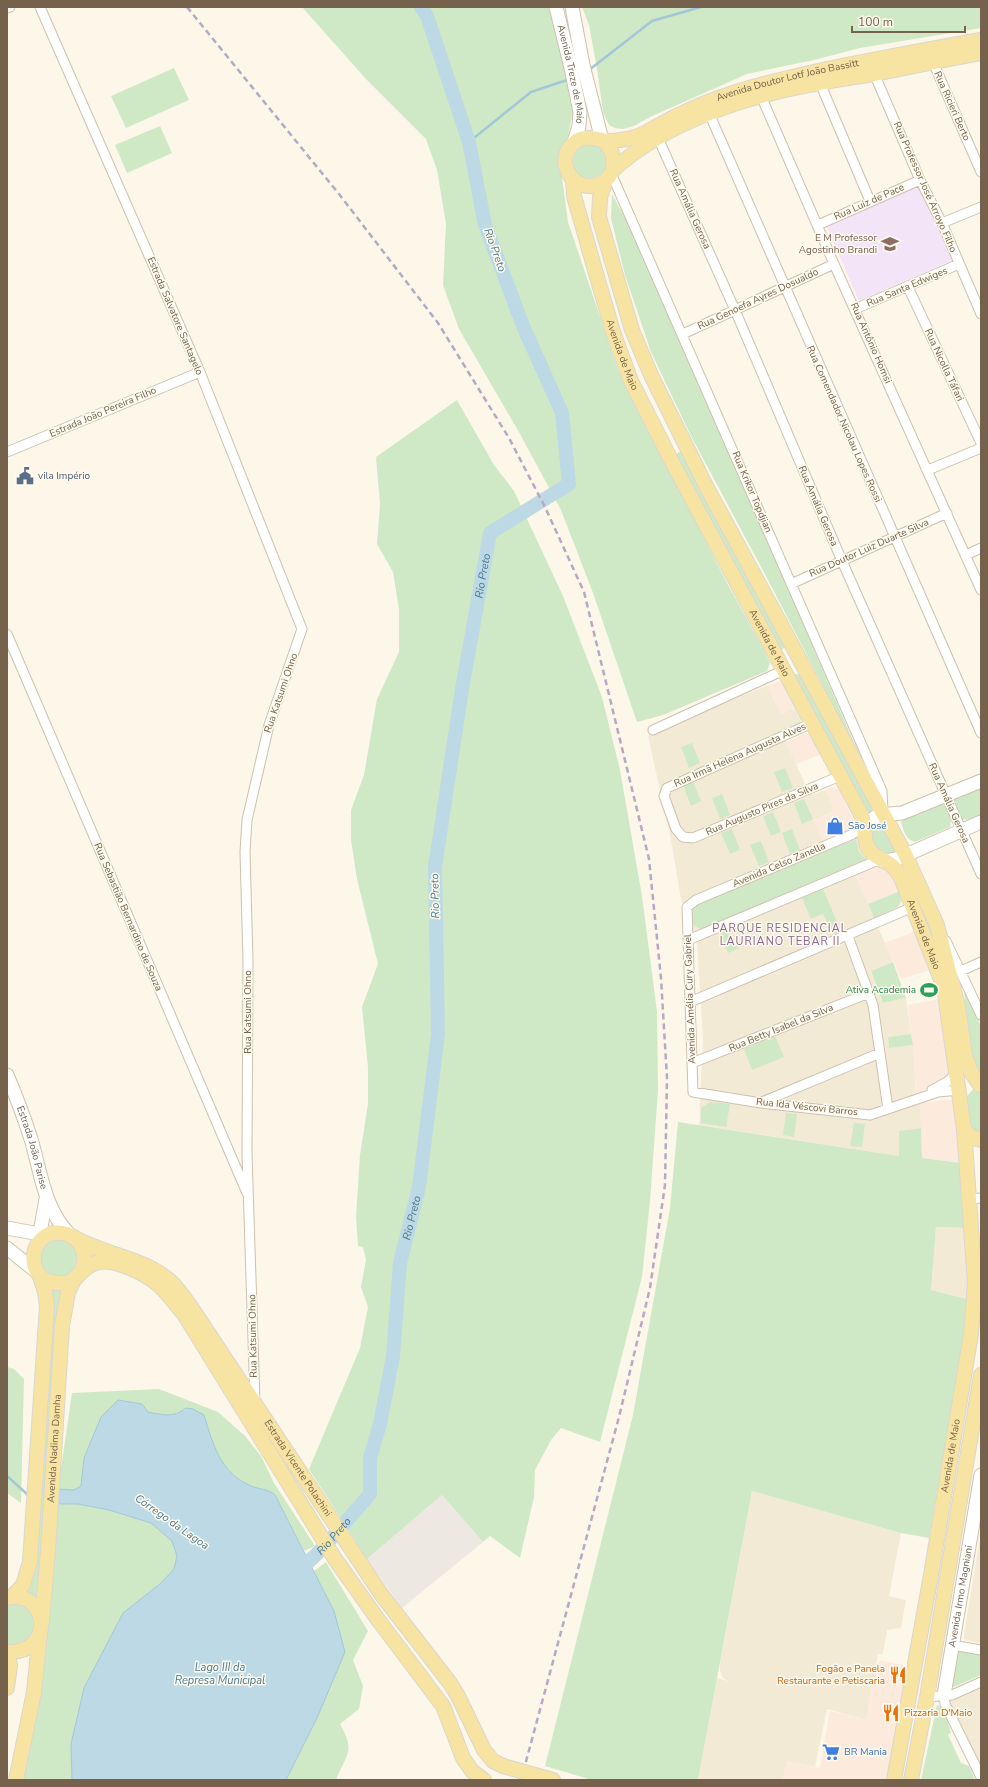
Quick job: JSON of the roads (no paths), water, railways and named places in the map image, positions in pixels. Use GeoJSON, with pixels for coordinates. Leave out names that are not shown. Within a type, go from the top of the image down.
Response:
{"type":"FeatureCollection","features":[{"type":"Feature","properties":{"kind":"main road","name":"Avenida Doutor Lotf João Bassitt"},"geometry":{"type":"LineString","coordinates":[[602,140],[622,140],[640,136],[668,119],[703,103],[756,84],[981,40]]}},
{"type":"Feature","properties":{"kind":"main road","name":"Avenida Doutor Lotf João Bassitt"},"geometry":{"type":"LineString","coordinates":[[610,174],[627,158],[658,138],[709,114],[761,96],[820,83],[981,53]]}},
{"type":"Feature","properties":{"kind":"main road"},"geometry":{"type":"LineString","coordinates":[[585,137],[602,140],[612,151],[614,160],[610,174],[601,183],[589,186],[573,179],[566,169],[565,158],[574,142],[585,137]]}},
{"type":"Feature","properties":{"kind":"main road","name":"Avenida de Maio"},"geometry":{"type":"LineString","coordinates":[[610,174],[600,197],[599,217],[632,330],[650,375],[706,486],[905,854],[937,925],[958,1006],[965,1055],[971,1072],[981,1085]]}},
{"type":"Feature","properties":{"kind":"main road","name":"Avenida de Maio"},"geometry":{"type":"LineString","coordinates":[[573,179],[574,196],[599,284],[613,332],[631,381],[675,467],[863,818],[865,825],[865,840],[868,848],[874,855],[897,870],[944,987],[964,1129],[976,1199],[975,1282],[971,1334],[949,1471],[911,1695],[894,1780]]}},
{"type":"Feature","properties":{"kind":"main road"},"geometry":{"type":"LineString","coordinates":[[792,645],[781,665],[796,669],[808,675]]}},
{"type":"Feature","properties":{"kind":"main road"},"geometry":{"type":"LineString","coordinates":[[960,1095],[971,1086],[981,1085]]}},
{"type":"Feature","properties":{"kind":"main road"},"geometry":{"type":"LineString","coordinates":[[964,1129],[971,1137],[981,1140]]}},
{"type":"Feature","properties":{"kind":"main road"},"geometry":{"type":"LineString","coordinates":[[39,1232],[59,1232],[72,1237],[82,1247],[86,1258],[77,1276],[64,1284],[53,1284],[38,1274],[33,1256],[39,1232]]}},
{"type":"Feature","properties":{"kind":"main road","name":"Estrada Vicente Polachini"},"geometry":{"type":"LineString","coordinates":[[72,1237],[144,1265],[156,1271],[171,1282],[193,1310],[351,1550],[411,1635],[450,1683],[458,1696],[484,1750],[493,1761],[503,1766],[548,1778]]}},
{"type":"Feature","properties":{"kind":"main road","name":"Estrada Vicente Polachini"},"geometry":{"type":"LineString","coordinates":[[77,1276],[93,1264],[104,1261],[120,1265],[137,1272],[161,1287],[184,1314],[335,1559],[379,1621],[443,1706],[463,1758],[472,1772],[484,1780]]}},
{"type":"Feature","properties":{"kind":"main road","name":"Avenida Nadima Damha"},"geometry":{"type":"LineString","coordinates":[[10,1597],[23,1585],[30,1562],[47,1306],[45,1292],[38,1274]]}},
{"type":"Feature","properties":{"kind":"main road","name":"Avenida Nadima Damha"},"geometry":{"type":"LineString","coordinates":[[16,1780],[34,1692],[41,1627],[48,1550],[62,1326],[68,1292],[77,1276]]}},
{"type":"Feature","properties":{"kind":"main road","name":"Avenida de Maio"},"geometry":{"type":"LineString","coordinates":[[911,1780],[927,1697],[981,1375]]}},
{"type":"Feature","properties":{"kind":"main road"},"geometry":{"type":"LineString","coordinates":[[949,1471],[964,1472]]}},
{"type":"Feature","properties":{"kind":"main road"},"geometry":{"type":"LineString","coordinates":[[7,1688],[10,1665],[7,1652],[17,1653],[33,1644],[41,1627],[37,1609],[32,1604],[27,1600],[10,1597]]}},
{"type":"Feature","properties":{"kind":"main road"},"geometry":{"type":"LineString","coordinates":[[911,1695],[927,1697]]}},
{"type":"Feature","properties":{"kind":"street","name":"Estrada Salvatore Santagelo"},"geometry":{"type":"LineString","coordinates":[[40,7],[200,372],[302,629]]}},
{"type":"Feature","properties":{"kind":"street","name":"Avenida Treze de Maio"},"geometry":{"type":"LineString","coordinates":[[556,7],[577,66],[590,92],[602,140]]}},
{"type":"Feature","properties":{"kind":"street","name":"Avenida Treze de Maio"},"geometry":{"type":"LineString","coordinates":[[572,7],[577,66],[576,94],[580,112],[579,126],[574,142]]}},
{"type":"Feature","properties":{"kind":"street","name":"Rua Professor José Arroyo Filho"},"geometry":{"type":"LineString","coordinates":[[866,62],[874,74],[920,180],[942,223],[981,314]]}},
{"type":"Feature","properties":{"kind":"street","name":"Rua Ricieri Berto"},"geometry":{"type":"LineString","coordinates":[[933,62],[981,172]]}},
{"type":"Feature","properties":{"kind":"street"},"geometry":{"type":"LineString","coordinates":[[820,83],[870,201]]}},
{"type":"Feature","properties":{"kind":"street","name":"Rua Antônio Homsi"},"geometry":{"type":"LineString","coordinates":[[761,96],[834,264],[981,590]]}},
{"type":"Feature","properties":{"kind":"street","name":"Rua Comendador Nicolau Lopes Rossi"},"geometry":{"type":"LineString","coordinates":[[709,114],[981,733]]}},
{"type":"Feature","properties":{"kind":"street","name":"Rua Amália Gerosa"},"geometry":{"type":"LineString","coordinates":[[658,138],[735,310],[842,561],[981,874]]}},
{"type":"Feature","properties":{"kind":"street","name":"Rua Krikor Topdjian"},"geometry":{"type":"LineString","coordinates":[[610,174],[683,334],[882,791],[883,814]]}},
{"type":"Feature","properties":{"kind":"street","name":"Rua Luiz de Pace"},"geometry":{"type":"LineString","coordinates":[[818,225],[920,180]]}},
{"type":"Feature","properties":{"kind":"street"},"geometry":{"type":"LineString","coordinates":[[942,223],[981,207]]}},
{"type":"Feature","properties":{"kind":"street","name":"Rua Genoefa Ayres Dosualdo"},"geometry":{"type":"LineString","coordinates":[[683,334],[834,264]]}},
{"type":"Feature","properties":{"kind":"street","name":"Rua Santa Edwiges"},"geometry":{"type":"LineString","coordinates":[[855,309],[959,264]]}},
{"type":"Feature","properties":{"kind":"street","name":"Rua Nicolla Táfari"},"geometry":{"type":"LineString","coordinates":[[908,287],[981,443]]}},
{"type":"Feature","properties":{"kind":"street","name":"Estrada João Pereira Filho"},"geometry":{"type":"LineString","coordinates":[[7,452],[200,372]]}},
{"type":"Feature","properties":{"kind":"street"},"geometry":{"type":"LineString","coordinates":[[928,470],[981,448]]}},
{"type":"Feature","properties":{"kind":"street","name":"Rua Doutor Luiz Duarte Silva"},"geometry":{"type":"LineString","coordinates":[[791,584],[947,513]]}},
{"type":"Feature","properties":{"kind":"street"},"geometry":{"type":"LineString","coordinates":[[966,555],[981,548]]}},
{"type":"Feature","properties":{"kind":"street","name":"Rua Katsumi Ohno"},"geometry":{"type":"LineString","coordinates":[[255,1403],[250,1200],[247,1154],[248,960],[245,852],[247,820],[269,725],[302,629]]}},
{"type":"Feature","properties":{"kind":"street","name":"Rua Sebastião Bernardino de Souza"},"geometry":{"type":"LineString","coordinates":[[7,634],[250,1200]]}},
{"type":"Feature","properties":{"kind":"street"},"geometry":{"type":"LineString","coordinates":[[653,730],[781,665]]}},
{"type":"Feature","properties":{"kind":"street","name":"Rua Irmã Helena Augusta Alves"},"geometry":{"type":"LineString","coordinates":[[683,837],[676,829],[664,796],[667,788],[812,724]]}},
{"type":"Feature","properties":{"kind":"street","name":"Rua Augusto Pires da Silva"},"geometry":{"type":"LineString","coordinates":[[683,837],[693,838],[840,776]]}},
{"type":"Feature","properties":{"kind":"street","name":"Avenida Celso Zanella"},"geometry":{"type":"LineString","coordinates":[[687,907],[696,900],[853,834],[883,814],[902,813],[981,782]]}},
{"type":"Feature","properties":{"kind":"street"},"geometry":{"type":"LineString","coordinates":[[688,940],[869,864],[883,860],[897,859],[905,854],[981,822]]}},
{"type":"Feature","properties":{"kind":"street","name":"Avenida Amélia Cury Gabriel"},"geometry":{"type":"LineString","coordinates":[[687,907],[693,1092]]}},
{"type":"Feature","properties":{"kind":"street"},"geometry":{"type":"LineString","coordinates":[[690,1002],[913,908]]}},
{"type":"Feature","properties":{"kind":"street"},"geometry":{"type":"LineString","coordinates":[[687,925],[694,930],[706,932]]}},
{"type":"Feature","properties":{"kind":"street"},"geometry":{"type":"LineString","coordinates":[[937,925],[961,971],[981,1015]]}},
{"type":"Feature","properties":{"kind":"street"},"geometry":{"type":"LineString","coordinates":[[848,936],[874,1005],[888,1109]]}},
{"type":"Feature","properties":{"kind":"street"},"geometry":{"type":"LineString","coordinates":[[961,971],[981,962]]}},
{"type":"Feature","properties":{"kind":"street","name":"Rua Betty Isabel da Silva"},"geometry":{"type":"LineString","coordinates":[[692,1063],[869,993]]}},
{"type":"Feature","properties":{"kind":"street"},"geometry":{"type":"LineString","coordinates":[[760,1103],[880,1052]]}},
{"type":"Feature","properties":{"kind":"street","name":"Rua Ida Véscovi Barros"},"geometry":{"type":"LineString","coordinates":[[918,1098],[939,1087],[956,1074]]}},
{"type":"Feature","properties":{"kind":"street","name":"Estrada João Parise"},"geometry":{"type":"LineString","coordinates":[[7,1075],[26,1124],[46,1198],[56,1219],[72,1237]]}},
{"type":"Feature","properties":{"kind":"street","name":"Rua Ida Véscovi Barros"},"geometry":{"type":"LineString","coordinates":[[693,1092],[760,1103],[870,1115],[938,1092],[960,1095]]}},
{"type":"Feature","properties":{"kind":"street","name":"Estrada João Parise"},"geometry":{"type":"LineString","coordinates":[[39,1232],[46,1198]]}},
{"type":"Feature","properties":{"kind":"street"},"geometry":{"type":"LineString","coordinates":[[7,1228],[39,1232]]}},
{"type":"Feature","properties":{"kind":"street"},"geometry":{"type":"LineString","coordinates":[[7,1248],[38,1274]]}},
{"type":"Feature","properties":{"kind":"street","name":"Avenida Irmo Magniani"},"geometry":{"type":"LineString","coordinates":[[944,1695],[952,1645],[977,1532],[981,1476]]}},
{"type":"Feature","properties":{"kind":"street"},"geometry":{"type":"LineString","coordinates":[[952,1645],[981,1650]]}},
{"type":"Feature","properties":{"kind":"street"},"geometry":{"type":"LineString","coordinates":[[927,1697],[936,1698],[944,1695],[952,1695],[981,1682]]}},
{"type":"Feature","properties":{"kind":"street"},"geometry":{"type":"LineString","coordinates":[[944,1695],[946,1704],[981,1777]]}},
{"type":"Feature","properties":{"kind":"water","name":"Lago III da Represa Municipal"},"geometry":{"type":"Polygon","coordinates":[[[118,1400],[142,1404],[148,1412],[159,1414],[168,1415],[177,1413],[186,1408],[193,1409],[204,1415],[219,1456],[231,1473],[249,1485],[269,1491],[275,1495],[334,1611],[345,1652],[317,1718],[286,1780],[72,1780],[71,1744],[84,1688],[123,1613],[161,1583],[174,1569],[177,1556],[172,1541],[151,1523],[109,1510],[78,1504],[61,1504],[57,1501],[58,1489],[74,1490],[81,1486],[84,1458],[101,1417],[118,1400]]]}},
{"type":"Feature","properties":{"kind":"waterway","name":"Rio Preto"},"geometry":{"type":"LineString","coordinates":[[295,1575],[324,1547],[370,1494],[370,1458],[380,1424],[393,1356],[400,1263],[419,1187],[438,1034],[435,867],[462,689],[490,533],[569,484],[562,413],[523,326],[485,225],[469,142],[427,16],[421,7]]}},
{"type":"Feature","properties":{"kind":"waterway"},"geometry":{"type":"LineString","coordinates":[[589,70],[652,21],[701,7]]}},
{"type":"Feature","properties":{"kind":"waterway"},"geometry":{"type":"LineString","coordinates":[[469,142],[531,92],[570,79]]}},
{"type":"Feature","properties":{"kind":"waterway","name":"Córrego da Lagoa"},"geometry":{"type":"LineString","coordinates":[[7,1476],[28,1495]]}},
{"type":"Feature","properties":{"kind":"railway"},"geometry":{"type":"LineString","coordinates":[[187,7],[339,194],[438,323],[509,438],[545,507],[584,592],[649,859],[661,978],[667,1078],[665,1185],[650,1288],[619,1417],[521,1780]]}},
{"type":"Feature","properties":{"kind":"place","name":"E M Professor Agostinho Brandi"},"geometry":{"type":"Point","coordinates":[890,244]}},
{"type":"Feature","properties":{"kind":"place","name":"vila Império"},"geometry":{"type":"Point","coordinates":[25,476]}},
{"type":"Feature","properties":{"kind":"place","name":"São José"},"geometry":{"type":"Point","coordinates":[835,826]}},
{"type":"Feature","properties":{"kind":"place","name":"Ativa Academia"},"geometry":{"type":"Point","coordinates":[929,990]}},
{"type":"Feature","properties":{"kind":"place","name":"Fogão e Panela Restaurante e Petiscaria"},"geometry":{"type":"Point","coordinates":[898,1675]}},
{"type":"Feature","properties":{"kind":"place","name":"Pizzaria D'Maio"},"geometry":{"type":"Point","coordinates":[891,1713]}},
{"type":"Feature","properties":{"kind":"place","name":"BR Mania"},"geometry":{"type":"Point","coordinates":[831,1752]}},
{"type":"Feature","properties":{"kind":"district","name":"PARQUE RESIDENCIAL LAURIANO TEBAR II"},"geometry":{"type":"Point","coordinates":[780,934]}}]}
